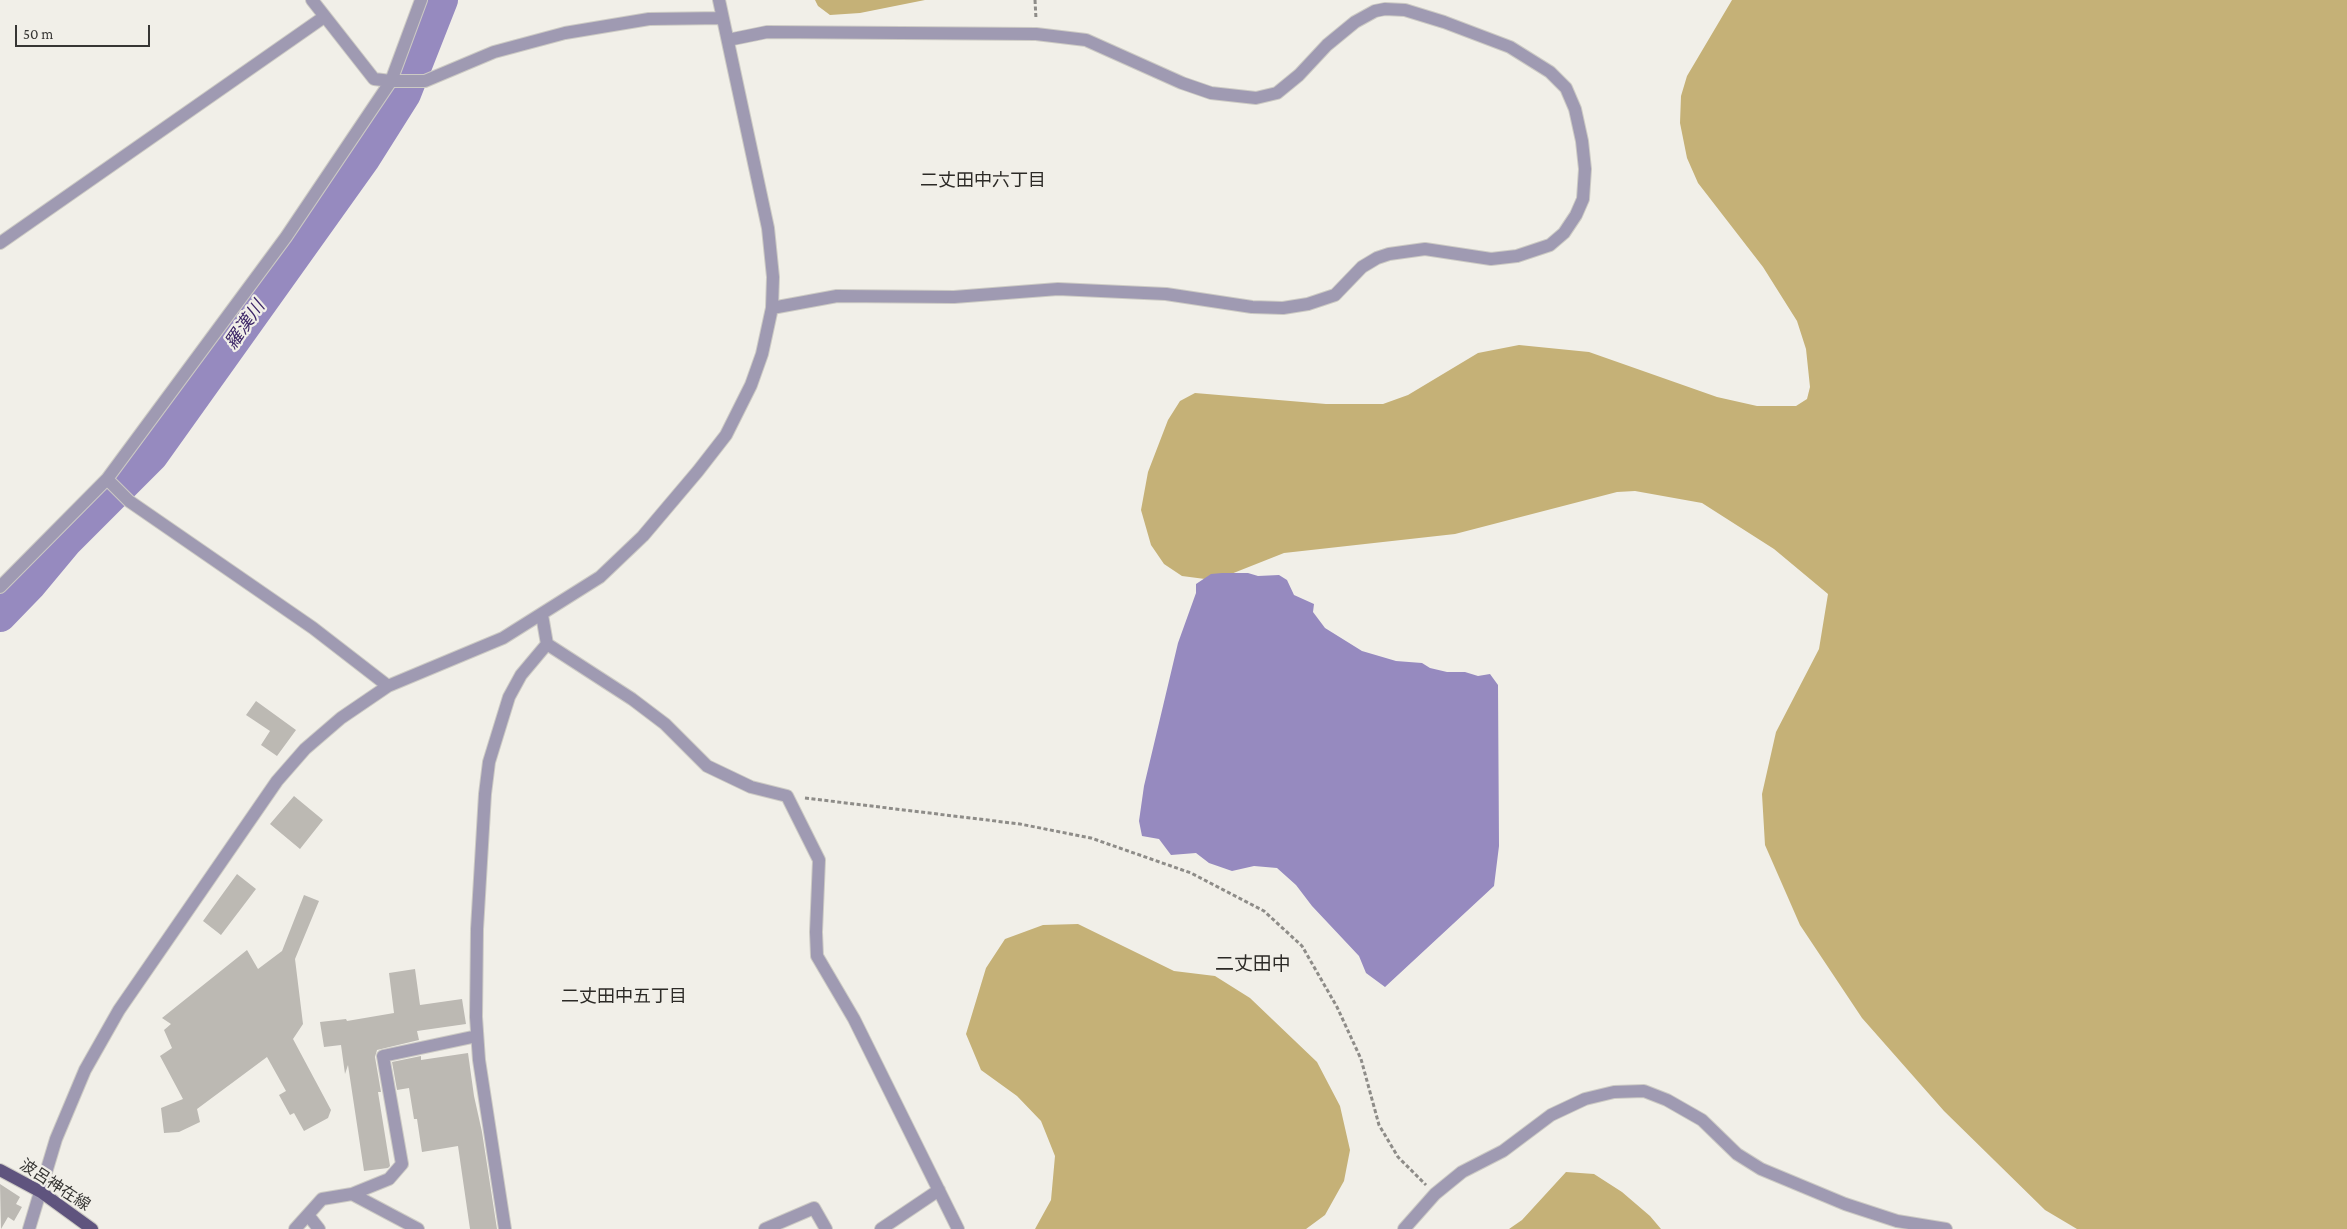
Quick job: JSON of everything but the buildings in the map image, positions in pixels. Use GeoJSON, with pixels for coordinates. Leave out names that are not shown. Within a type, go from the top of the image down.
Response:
{"type":"FeatureCollection","features":[{"type":"Feature","properties":{"kind":"main road","name":"波呂神在線"},"geometry":{"type":"LineString","coordinates":[[0,1170],[41,1192],[92,1229]]}},
{"type":"Feature","properties":{"kind":"street"},"geometry":{"type":"LineString","coordinates":[[312,0],[374,80],[391,81],[425,80],[494,52],[565,33],[649,19],[723,18]]}},
{"type":"Feature","properties":{"kind":"street"},"geometry":{"type":"LineString","coordinates":[[0,587],[107,479],[286,237],[391,81],[421,0]]}},
{"type":"Feature","properties":{"kind":"street"},"geometry":{"type":"LineString","coordinates":[[29,1229],[56,1138],[85,1070],[119,1010],[277,781],[305,749],[341,718],[388,686],[503,638],[600,577],[643,536],[698,472],[726,435],[751,385],[762,354],[772,308],[773,277],[768,228],[719,0]]}},
{"type":"Feature","properties":{"kind":"street"},"geometry":{"type":"LineString","coordinates":[[728,40],[767,32],[1036,34],[1086,40],[1182,83],[1211,93],[1256,98],[1277,93],[1299,75],[1327,45],[1355,22],[1375,11],[1385,9],[1405,10],[1444,22],[1510,47],[1550,72],[1566,88],[1575,109],[1582,141],[1585,169],[1583,199],[1576,215],[1564,233],[1550,245],[1531,252],[1491,259],[1424,250],[1389,254],[1377,258],[1362,267],[1335,295],[1321,301],[1292,306],[1252,307],[1166,294],[1113,290],[1058,289],[954,297],[837,296],[772,308]]}},
{"type":"Feature","properties":{"kind":"street"},"geometry":{"type":"LineString","coordinates":[[0,243],[324,17]]}},
{"type":"Feature","properties":{"kind":"street"},"geometry":{"type":"LineString","coordinates":[[107,479],[129,501],[313,628],[388,686]]}},
{"type":"Feature","properties":{"kind":"street"},"geometry":{"type":"LineString","coordinates":[[542,615],[547,644],[632,699],[665,724],[707,766],[751,787],[787,796],[819,860],[817,956],[854,1019],[958,1229]]}},
{"type":"Feature","properties":{"kind":"street"},"geometry":{"type":"LineString","coordinates":[[505,1229],[479,1060],[477,1036],[477,929],[489,762],[509,697],[521,675],[547,644]]}},
{"type":"Feature","properties":{"kind":"street"},"geometry":{"type":"LineString","coordinates":[[296,1229],[322,1199],[352,1194],[389,1179],[402,1164],[383,1056],[477,1036]]}},
{"type":"Feature","properties":{"kind":"street"},"geometry":{"type":"LineString","coordinates":[[1404,1229],[1435,1194],[1462,1172],[1503,1151],[1551,1115],[1585,1098],[1614,1092],[1644,1090],[1667,1100],[1702,1120],[1737,1154],[1761,1169],[1845,1204],[1897,1221],[1946,1229]]}},
{"type":"Feature","properties":{"kind":"street"},"geometry":{"type":"LineString","coordinates":[[881,1229],[939,1190]]}},
{"type":"Feature","properties":{"kind":"street"},"geometry":{"type":"LineString","coordinates":[[352,1194],[418,1229]]}},
{"type":"Feature","properties":{"kind":"street"},"geometry":{"type":"LineString","coordinates":[[765,1229],[814,1208],[826,1229]]}},
{"type":"Feature","properties":{"kind":"street"},"geometry":{"type":"LineString","coordinates":[[308,1215],[319,1229]]}},
{"type":"Feature","properties":{"kind":"path"},"geometry":{"type":"LineString","coordinates":[[1035,0],[1036,34]]}},
{"type":"Feature","properties":{"kind":"path"},"geometry":{"type":"LineString","coordinates":[[787,796],[1020,824],[1091,838],[1190,873],[1264,912],[1302,946],[1338,1007],[1361,1060],[1380,1125],[1398,1157],[1435,1194]]}},
{"type":"Feature","properties":{"kind":"shaded area"},"geometry":{"type":"Polygon","coordinates":[[[815,0],[925,0],[860,13],[830,15],[818,6],[815,0]]]}},
{"type":"Feature","properties":{"kind":"shaded area"},"geometry":{"type":"Polygon","coordinates":[[[1732,0],[2347,0],[2347,1229],[2077,1229],[2045,1210],[1944,1111],[1862,1018],[1800,925],[1765,845],[1762,794],[1776,732],[1819,649],[1828,594],[1774,549],[1702,503],[1635,491],[1617,492],[1455,534],[1284,553],[1231,574],[1205,579],[1182,576],[1164,564],[1151,545],[1141,510],[1148,472],[1168,420],[1180,401],[1195,393],[1326,404],[1383,404],[1408,395],[1478,353],[1519,345],[1589,352],[1717,397],[1757,406],[1796,406],[1807,399],[1810,387],[1806,349],[1797,321],[1763,267],[1698,183],[1687,158],[1680,123],[1681,96],[1687,76],[1732,0]]]}},
{"type":"Feature","properties":{"kind":"shaded area"},"geometry":{"type":"Polygon","coordinates":[[[1248,573],[1258,576],[1279,575],[1287,580],[1294,595],[1314,604],[1313,612],[1325,628],[1362,651],[1396,661],[1422,663],[1430,668],[1447,672],[1465,672],[1478,676],[1490,674],[1498,685],[1499,846],[1494,886],[1385,987],[1366,973],[1359,956],[1312,906],[1296,885],[1277,868],[1254,866],[1232,871],[1209,863],[1196,853],[1171,855],[1159,839],[1142,836],[1139,821],[1144,786],[1178,643],[1196,593],[1196,584],[1211,574],[1248,573]]]}},
{"type":"Feature","properties":{"kind":"shaded area"},"geometry":{"type":"Polygon","coordinates":[[[1078,924],[1174,971],[1215,976],[1250,998],[1317,1062],[1340,1106],[1350,1150],[1344,1181],[1325,1215],[1306,1229],[1035,1229],[1051,1200],[1055,1156],[1041,1121],[1017,1096],[981,1070],[966,1034],[986,968],[1005,939],[1043,925],[1078,924]]]}},
{"type":"Feature","properties":{"kind":"shaded area"},"geometry":{"type":"Polygon","coordinates":[[[1566,1172],[1594,1174],[1622,1192],[1650,1216],[1661,1229],[1509,1229],[1522,1220],[1566,1172]]]}},
{"type":"Feature","properties":{"kind":"waterway","name":"羅漢川"},"geometry":{"type":"LineString","coordinates":[[0,616],[31,584],[66,542],[152,456],[364,159],[405,94],[442,0]]}},
{"type":"Feature","properties":{"kind":"district","name":"二丈田中六丁目"},"geometry":{"type":"Point","coordinates":[983,180]}},
{"type":"Feature","properties":{"kind":"district","name":"二丈田中"},"geometry":{"type":"Point","coordinates":[1253,964]}},
{"type":"Feature","properties":{"kind":"district","name":"二丈田中五丁目"},"geometry":{"type":"Point","coordinates":[624,996]}}]}
